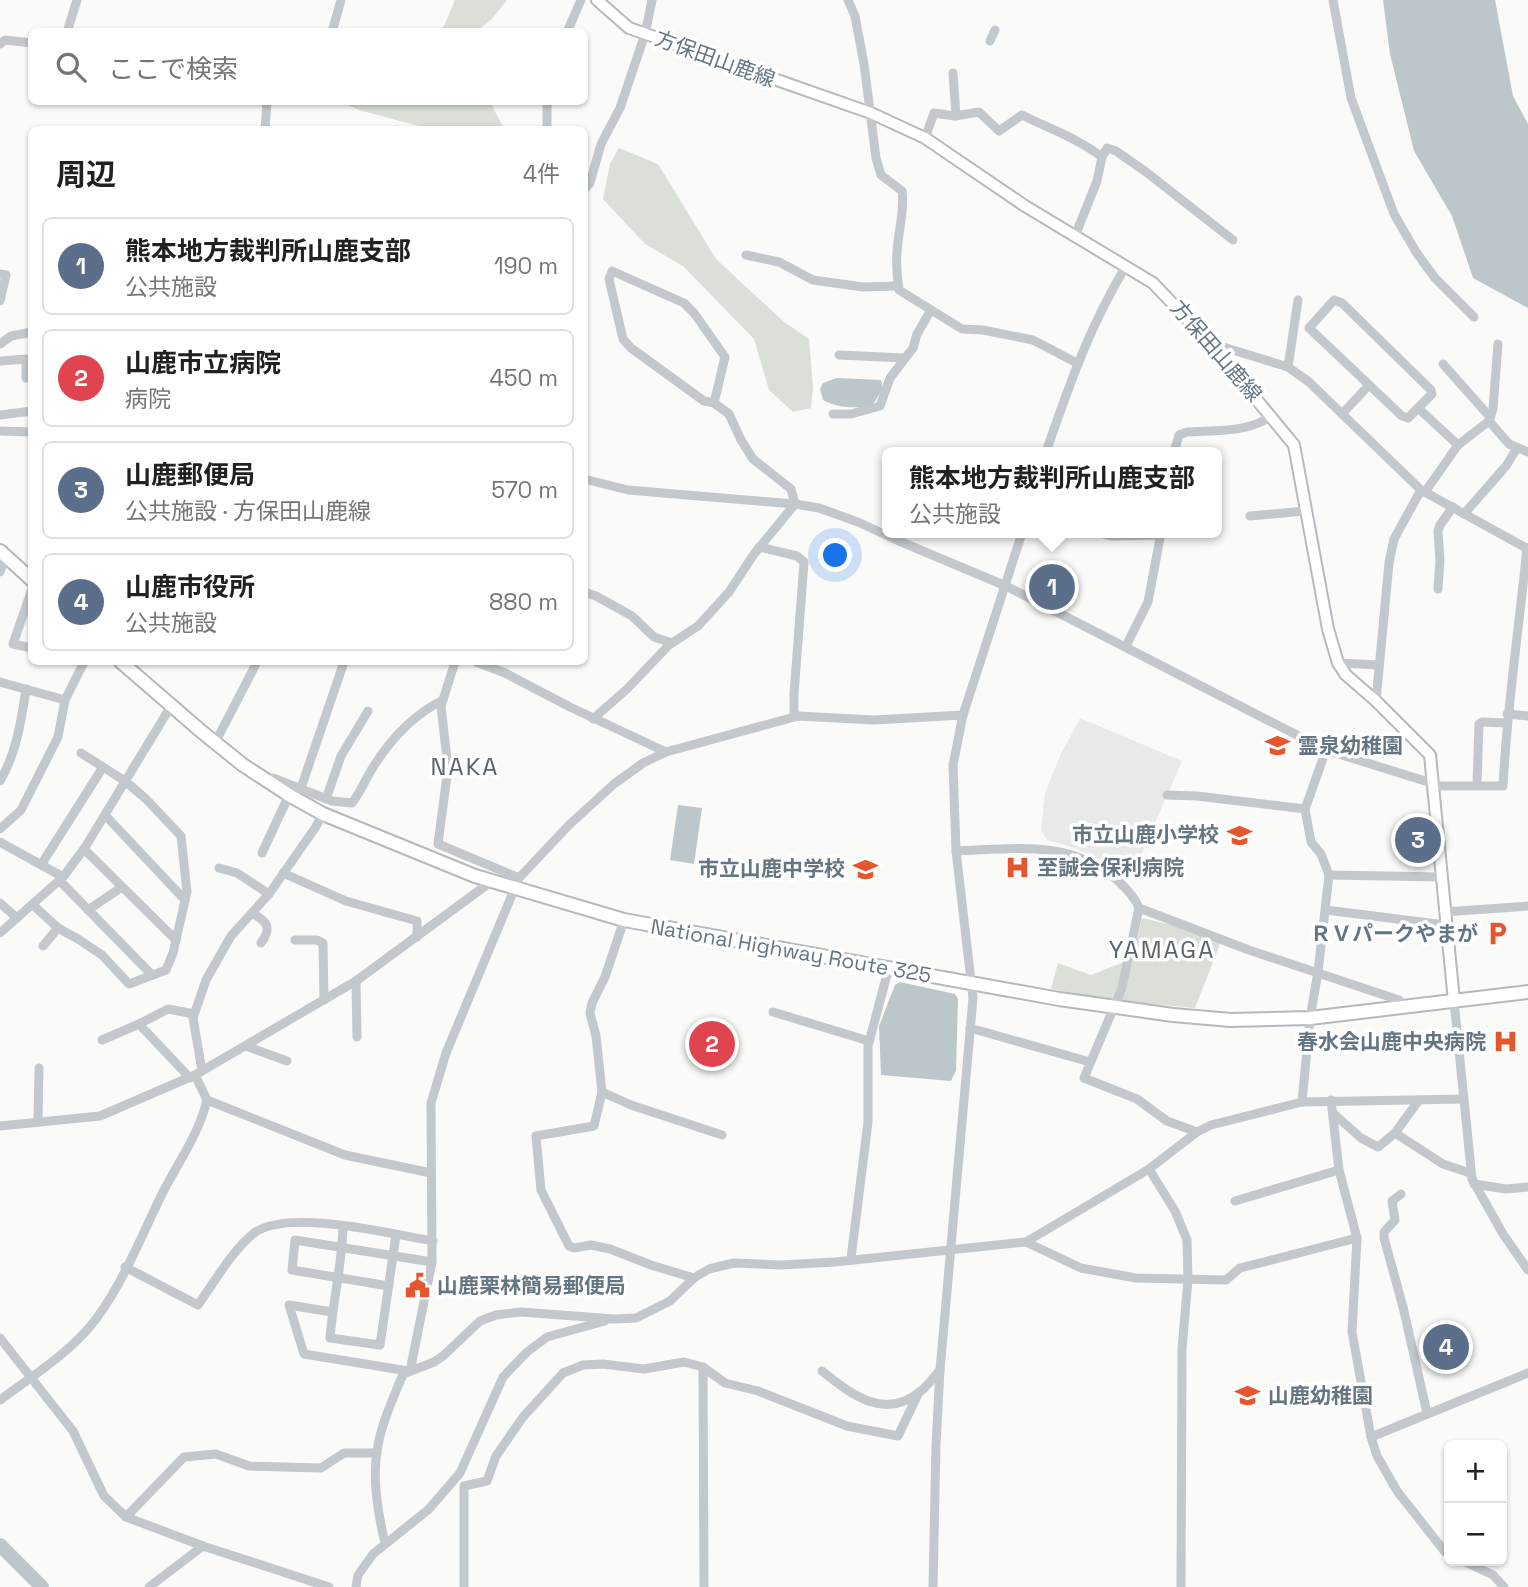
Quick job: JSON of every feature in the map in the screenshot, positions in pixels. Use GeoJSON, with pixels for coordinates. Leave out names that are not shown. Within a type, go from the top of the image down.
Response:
{"type":"FeatureCollection","features":[{"type":"Feature","properties":{"kind":"highway"},"geometry":{"type":"LineString","coordinates":[[3,554],[28,576]]}},
{"type":"Feature","properties":{"kind":"highway","name":"National Highway Route 325"},"geometry":{"type":"LineString","coordinates":[[124,665],[215,743],[289,795],[323,814],[492,881],[516,883],[624,920],[972,984],[1113,1006],[1231,1020],[1310,1018],[1528,992]]}},
{"type":"Feature","properties":{"kind":"main road","name":"方保田山鹿線"},"geometry":{"type":"LineString","coordinates":[[597,0],[629,28],[871,113],[925,138],[1025,206],[1163,290],[1210,343],[1294,445],[1328,629],[1338,663],[1346,675],[1430,754],[1454,1001]]}},
{"type":"Feature","properties":{"kind":"street"},"geometry":{"type":"LineString","coordinates":[[68,28],[77,0]]}},
{"type":"Feature","properties":{"kind":"street"},"geometry":{"type":"LineString","coordinates":[[333,28],[341,0]]}},
{"type":"Feature","properties":{"kind":"street"},"geometry":{"type":"LineString","coordinates":[[569,28],[581,0]]}},
{"type":"Feature","properties":{"kind":"street"},"geometry":{"type":"LineString","coordinates":[[588,185],[601,144],[620,108],[645,34],[652,0]]}},
{"type":"Feature","properties":{"kind":"street"},"geometry":{"type":"LineString","coordinates":[[848,0],[855,16],[876,158],[881,175],[902,191],[904,201],[897,250],[899,290],[962,329],[983,330],[1032,340],[1077,363]]}},
{"type":"Feature","properties":{"kind":"street"},"geometry":{"type":"LineString","coordinates":[[1333,0],[1351,98],[1394,214],[1435,278],[1474,317]]}},
{"type":"Feature","properties":{"kind":"street"},"geometry":{"type":"LineString","coordinates":[[990,41],[995,30]]}},
{"type":"Feature","properties":{"kind":"street"},"geometry":{"type":"LineString","coordinates":[[0,44],[5,40],[28,43]]}},
{"type":"Feature","properties":{"kind":"street"},"geometry":{"type":"LineString","coordinates":[[953,73],[956,116]]}},
{"type":"Feature","properties":{"kind":"street"},"geometry":{"type":"LineString","coordinates":[[265,126],[267,105]]}},
{"type":"Feature","properties":{"kind":"street"},"geometry":{"type":"LineString","coordinates":[[547,105],[547,126]]}},
{"type":"Feature","properties":{"kind":"street"},"geometry":{"type":"LineString","coordinates":[[925,138],[934,113],[956,116],[979,113],[999,131],[1022,115],[1060,134],[1070,136],[1102,157]]}},
{"type":"Feature","properties":{"kind":"street"},"geometry":{"type":"LineString","coordinates":[[1075,236],[1107,148],[1116,150],[1233,240]]}},
{"type":"Feature","properties":{"kind":"street"},"geometry":{"type":"LineString","coordinates":[[746,255],[779,262],[813,280],[863,287],[898,286]]}},
{"type":"Feature","properties":{"kind":"street"},"geometry":{"type":"LineString","coordinates":[[1048,447],[1077,363],[1102,306],[1126,266]]}},
{"type":"Feature","properties":{"kind":"street"},"geometry":{"type":"LineString","coordinates":[[714,403],[724,357],[694,313],[684,303],[612,271],[608,279],[623,339],[631,348],[704,401],[714,403],[729,414],[753,459],[791,489],[795,504]]}},
{"type":"Feature","properties":{"kind":"street"},"geometry":{"type":"LineString","coordinates":[[0,274],[6,275],[0,301]]}},
{"type":"Feature","properties":{"kind":"street"},"geometry":{"type":"LineString","coordinates":[[1288,368],[1298,300]]}},
{"type":"Feature","properties":{"kind":"street"},"geometry":{"type":"LineString","coordinates":[[1334,300],[1342,303],[1431,390],[1432,394],[1418,408],[1408,418],[1402,416],[1309,328],[1334,300]]}},
{"type":"Feature","properties":{"kind":"street"},"geometry":{"type":"LineString","coordinates":[[833,414],[877,409],[885,396],[890,378],[913,348],[917,334],[931,310]]}},
{"type":"Feature","properties":{"kind":"street"},"geometry":{"type":"LineString","coordinates":[[0,344],[11,336],[28,333]]}},
{"type":"Feature","properties":{"kind":"street"},"geometry":{"type":"LineString","coordinates":[[891,538],[1006,586],[1326,750],[1433,784],[1503,786],[1506,719],[1519,635],[1527,549],[1423,491],[1309,382],[1288,368],[1210,343]]}},
{"type":"Feature","properties":{"kind":"street"},"geometry":{"type":"LineString","coordinates":[[1376,701],[1394,539],[1423,491],[1458,445],[1489,419],[1493,409],[1498,344]]}},
{"type":"Feature","properties":{"kind":"street"},"geometry":{"type":"LineString","coordinates":[[839,355],[905,358]]}},
{"type":"Feature","properties":{"kind":"street"},"geometry":{"type":"LineString","coordinates":[[0,360],[26,359],[26,378]]}},
{"type":"Feature","properties":{"kind":"street"},"geometry":{"type":"LineString","coordinates":[[1443,364],[1509,444],[1528,452]]}},
{"type":"Feature","properties":{"kind":"street"},"geometry":{"type":"LineString","coordinates":[[1342,414],[1369,385]]}},
{"type":"Feature","properties":{"kind":"street"},"geometry":{"type":"LineString","coordinates":[[1418,408],[1458,445]]}},
{"type":"Feature","properties":{"kind":"street"},"geometry":{"type":"LineString","coordinates":[[0,415],[28,412]]}},
{"type":"Feature","properties":{"kind":"street"},"geometry":{"type":"LineString","coordinates":[[1175,447],[1179,435],[1187,432],[1237,429],[1261,424],[1271,416]]}},
{"type":"Feature","properties":{"kind":"street"},"geometry":{"type":"LineString","coordinates":[[0,431],[28,432]]}},
{"type":"Feature","properties":{"kind":"street"},"geometry":{"type":"LineString","coordinates":[[1464,514],[1506,466],[1517,447]]}},
{"type":"Feature","properties":{"kind":"street"},"geometry":{"type":"LineString","coordinates":[[588,480],[628,490],[818,508],[882,534]]}},
{"type":"Feature","properties":{"kind":"street"},"geometry":{"type":"LineString","coordinates":[[593,719],[672,643],[698,626],[729,592],[759,547],[795,504]]}},
{"type":"Feature","properties":{"kind":"street"},"geometry":{"type":"LineString","coordinates":[[1438,589],[1438,531],[1453,507]]}},
{"type":"Feature","properties":{"kind":"street"},"geometry":{"type":"LineString","coordinates":[[1250,516],[1305,511]]}},
{"type":"Feature","properties":{"kind":"street"},"geometry":{"type":"LineString","coordinates":[[933,1587],[940,1370],[972,984],[956,851],[953,765],[963,715],[1020,538]]}},
{"type":"Feature","properties":{"kind":"street"},"geometry":{"type":"LineString","coordinates":[[1126,646],[1148,602],[1160,538]]}},
{"type":"Feature","properties":{"kind":"street"},"geometry":{"type":"LineString","coordinates":[[759,547],[797,556],[804,562],[794,717]]}},
{"type":"Feature","properties":{"kind":"street"},"geometry":{"type":"LineString","coordinates":[[0,572],[3,554]]}},
{"type":"Feature","properties":{"kind":"street"},"geometry":{"type":"LineString","coordinates":[[588,594],[632,616],[654,637],[672,643]]}},
{"type":"Feature","properties":{"kind":"street"},"geometry":{"type":"LineString","coordinates":[[28,601],[13,644],[28,647]]}},
{"type":"Feature","properties":{"kind":"street"},"geometry":{"type":"LineString","coordinates":[[1338,663],[1379,665]]}},
{"type":"Feature","properties":{"kind":"street"},"geometry":{"type":"LineString","coordinates":[[0,829],[21,810],[52,750],[58,737],[65,700],[82,665]]}},
{"type":"Feature","properties":{"kind":"street"},"geometry":{"type":"LineString","coordinates":[[215,743],[255,665]]}},
{"type":"Feature","properties":{"kind":"street"},"geometry":{"type":"LineString","coordinates":[[301,788],[343,665]]}},
{"type":"Feature","properties":{"kind":"street"},"geometry":{"type":"LineString","coordinates":[[454,665],[441,706],[448,768],[439,844],[516,883]]}},
{"type":"Feature","properties":{"kind":"street"},"geometry":{"type":"LineString","coordinates":[[484,665],[666,752]]}},
{"type":"Feature","properties":{"kind":"street"},"geometry":{"type":"LineString","coordinates":[[505,673],[509,665]]}},
{"type":"Feature","properties":{"kind":"street"},"geometry":{"type":"LineString","coordinates":[[0,682],[65,700]]}},
{"type":"Feature","properties":{"kind":"street"},"geometry":{"type":"LineString","coordinates":[[0,781],[20,730],[26,689]]}},
{"type":"Feature","properties":{"kind":"street"},"geometry":{"type":"LineString","coordinates":[[268,781],[273,778],[346,804],[354,801],[372,768],[401,730],[428,707],[443,700]]}},
{"type":"Feature","properties":{"kind":"street"},"geometry":{"type":"LineString","coordinates":[[0,933],[61,878],[84,849],[171,706]]}},
{"type":"Feature","properties":{"kind":"street"},"geometry":{"type":"LineString","coordinates":[[326,799],[341,756],[368,711]]}},
{"type":"Feature","properties":{"kind":"street"},"geometry":{"type":"LineString","coordinates":[[410,1371],[432,1262],[431,1104],[446,1053],[516,883],[569,825],[614,784],[643,763],[666,752],[794,717],[874,720],[963,715]]}},
{"type":"Feature","properties":{"kind":"street"},"geometry":{"type":"LineString","coordinates":[[1477,785],[1479,724],[1528,716]]}},
{"type":"Feature","properties":{"kind":"street"},"geometry":{"type":"LineString","coordinates":[[1302,1102],[1329,876],[1321,854],[1311,842],[1305,809],[1326,750]]}},
{"type":"Feature","properties":{"kind":"street"},"geometry":{"type":"LineString","coordinates":[[33,905],[58,928],[102,955],[129,984],[166,970],[187,892],[181,836],[125,781],[81,753]]}},
{"type":"Feature","properties":{"kind":"street"},"geometry":{"type":"LineString","coordinates":[[41,865],[103,767]]}},
{"type":"Feature","properties":{"kind":"street"},"geometry":{"type":"LineString","coordinates":[[262,853],[289,795]]}},
{"type":"Feature","properties":{"kind":"street"},"geometry":{"type":"LineString","coordinates":[[1167,796],[1197,796],[1305,809]]}},
{"type":"Feature","properties":{"kind":"street"},"geometry":{"type":"LineString","coordinates":[[0,1400],[69,1349],[106,1303],[199,1128],[207,1100],[196,1075],[194,1014],[206,979],[231,936],[269,894],[323,814]]}},
{"type":"Feature","properties":{"kind":"street"},"geometry":{"type":"LineString","coordinates":[[105,815],[186,900]]}},
{"type":"Feature","properties":{"kind":"street"},"geometry":{"type":"LineString","coordinates":[[0,842],[61,878],[88,910],[152,975]]}},
{"type":"Feature","properties":{"kind":"street"},"geometry":{"type":"LineString","coordinates":[[956,851],[1037,848],[1070,854],[1094,863],[1107,872],[1121,883],[1139,908],[1249,950],[1399,1000],[1399,1006]]}},
{"type":"Feature","properties":{"kind":"street"},"geometry":{"type":"LineString","coordinates":[[84,849],[176,940]]}},
{"type":"Feature","properties":{"kind":"street"},"geometry":{"type":"LineString","coordinates":[[219,868],[237,873],[269,894]]}},
{"type":"Feature","properties":{"kind":"street"},"geometry":{"type":"LineString","coordinates":[[283,873],[346,901],[417,921],[417,937]]}},
{"type":"Feature","properties":{"kind":"street"},"geometry":{"type":"LineString","coordinates":[[1329,876],[1441,877]]}},
{"type":"Feature","properties":{"kind":"street"},"geometry":{"type":"LineString","coordinates":[[0,1126],[100,1116],[196,1075],[356,981],[492,881]]}},
{"type":"Feature","properties":{"kind":"street"},"geometry":{"type":"LineString","coordinates":[[88,910],[122,887]]}},
{"type":"Feature","properties":{"kind":"street"},"geometry":{"type":"LineString","coordinates":[[0,903],[17,918]]}},
{"type":"Feature","properties":{"kind":"street"},"geometry":{"type":"LineString","coordinates":[[1444,912],[1528,906]]}},
{"type":"Feature","properties":{"kind":"street"},"geometry":{"type":"LineString","coordinates":[[1139,908],[1122,988],[1084,1078],[1137,1099],[1167,1121],[1197,1132]]}},
{"type":"Feature","properties":{"kind":"street"},"geometry":{"type":"LineString","coordinates":[[1325,910],[1445,925]]}},
{"type":"Feature","properties":{"kind":"street"},"geometry":{"type":"LineString","coordinates":[[252,913],[266,921],[269,927],[261,943]]}},
{"type":"Feature","properties":{"kind":"street"},"geometry":{"type":"LineString","coordinates":[[624,920],[590,1013],[596,1036],[602,1092],[594,1126],[536,1136],[541,1190],[569,1246],[574,1248],[591,1245],[610,1249],[694,1278]]}},
{"type":"Feature","properties":{"kind":"street"},"geometry":{"type":"LineString","coordinates":[[43,946],[58,928]]}},
{"type":"Feature","properties":{"kind":"street"},"geometry":{"type":"LineString","coordinates":[[295,940],[317,940],[323,943],[324,1000]]}},
{"type":"Feature","properties":{"kind":"street"},"geometry":{"type":"LineString","coordinates":[[851,1258],[868,1122],[869,1041],[889,967]]}},
{"type":"Feature","properties":{"kind":"street"},"geometry":{"type":"LineString","coordinates":[[356,981],[357,1037]]}},
{"type":"Feature","properties":{"kind":"street"},"geometry":{"type":"LineString","coordinates":[[1454,1001],[1474,1184],[1528,1270]]}},
{"type":"Feature","properties":{"kind":"street"},"geometry":{"type":"LineString","coordinates":[[102,1040],[168,1009],[194,1014]]}},
{"type":"Feature","properties":{"kind":"street"},"geometry":{"type":"LineString","coordinates":[[773,1012],[869,1041]]}},
{"type":"Feature","properties":{"kind":"street"},"geometry":{"type":"LineString","coordinates":[[139,1024],[196,1075]]}},
{"type":"Feature","properties":{"kind":"street"},"geometry":{"type":"LineString","coordinates":[[970,1028],[1090,1062]]}},
{"type":"Feature","properties":{"kind":"street"},"geometry":{"type":"LineString","coordinates":[[246,1046],[287,1061]]}},
{"type":"Feature","properties":{"kind":"street"},"geometry":{"type":"LineString","coordinates":[[38,1121],[39,1068]]}},
{"type":"Feature","properties":{"kind":"street"},"geometry":{"type":"LineString","coordinates":[[602,1092],[631,1105],[723,1135]]}},
{"type":"Feature","properties":{"kind":"street"},"geometry":{"type":"LineString","coordinates":[[207,1100],[345,1155],[431,1173]]}},
{"type":"Feature","properties":{"kind":"street"},"geometry":{"type":"LineString","coordinates":[[1331,1100],[1339,1170],[1357,1238],[1352,1332],[1371,1437],[1377,1456],[1397,1491],[1444,1551]]}},
{"type":"Feature","properties":{"kind":"street"},"geometry":{"type":"LineString","coordinates":[[1334,1115],[1362,1138],[1378,1147],[1395,1133],[1419,1100]]}},
{"type":"Feature","properties":{"kind":"street"},"geometry":{"type":"LineString","coordinates":[[385,1543],[379,1515],[377,1453],[383,1427],[403,1374],[443,1356],[480,1321],[496,1315],[521,1312],[614,1319],[636,1318],[670,1301],[694,1278],[709,1269],[734,1263],[782,1265],[835,1262],[851,1258],[1026,1242],[1149,1169],[1197,1132],[1212,1125],[1302,1102],[1464,1100]]}},
{"type":"Feature","properties":{"kind":"street"},"geometry":{"type":"LineString","coordinates":[[1395,1133],[1443,1164],[1471,1173]]}},
{"type":"Feature","properties":{"kind":"street"},"geometry":{"type":"LineString","coordinates":[[1149,1169],[1175,1211],[1186,1240],[1188,1279],[1182,1349],[1181,1587]]}},
{"type":"Feature","properties":{"kind":"street"},"geometry":{"type":"LineString","coordinates":[[1235,1201],[1339,1170]]}},
{"type":"Feature","properties":{"kind":"street"},"geometry":{"type":"LineString","coordinates":[[1474,1184],[1506,1189],[1528,1187]]}},
{"type":"Feature","properties":{"kind":"street"},"geometry":{"type":"LineString","coordinates":[[1401,1194],[1392,1201],[1395,1220],[1384,1232],[1384,1238],[1427,1413]]}},
{"type":"Feature","properties":{"kind":"street"},"geometry":{"type":"LineString","coordinates":[[125,1267],[198,1305],[243,1244],[267,1226],[303,1221],[433,1241]]}},
{"type":"Feature","properties":{"kind":"street"},"geometry":{"type":"LineString","coordinates":[[343,1227],[343,1248],[330,1338],[380,1345],[396,1236]]}},
{"type":"Feature","properties":{"kind":"street"},"geometry":{"type":"LineString","coordinates":[[1026,1242],[1081,1268],[1136,1278],[1226,1280],[1240,1268],[1357,1238]]}},
{"type":"Feature","properties":{"kind":"street"},"geometry":{"type":"LineString","coordinates":[[389,1286],[292,1270],[295,1240],[432,1262]]}},
{"type":"Feature","properties":{"kind":"street"},"geometry":{"type":"LineString","coordinates":[[332,1312],[289,1305],[304,1354],[410,1371]]}},
{"type":"Feature","properties":{"kind":"street"},"geometry":{"type":"LineString","coordinates":[[356,1587],[358,1575],[385,1543],[429,1509],[460,1473],[503,1377],[527,1352],[547,1338],[614,1319]]}},
{"type":"Feature","properties":{"kind":"street"},"geometry":{"type":"LineString","coordinates":[[0,1338],[74,1431],[104,1496],[126,1517],[203,1546],[329,1587]]}},
{"type":"Feature","properties":{"kind":"street"},"geometry":{"type":"LineString","coordinates":[[464,1587],[464,1486],[487,1481],[496,1456],[523,1417],[563,1373],[593,1364],[644,1369],[684,1362],[703,1367],[725,1383],[758,1391],[847,1426],[898,1436],[919,1392],[940,1370]]}},
{"type":"Feature","properties":{"kind":"street"},"geometry":{"type":"LineString","coordinates":[[703,1367],[704,1587]]}},
{"type":"Feature","properties":{"kind":"street"},"geometry":{"type":"LineString","coordinates":[[822,1371],[842,1387],[872,1404],[889,1405],[919,1392]]}},
{"type":"Feature","properties":{"kind":"street"},"geometry":{"type":"LineString","coordinates":[[1371,1437],[1528,1373]]}},
{"type":"Feature","properties":{"kind":"street"},"geometry":{"type":"LineString","coordinates":[[126,1517],[189,1455],[216,1454],[250,1466],[321,1468],[344,1453],[377,1453]]}},
{"type":"Feature","properties":{"kind":"street"},"geometry":{"type":"LineString","coordinates":[[149,1587],[203,1546]]}},
{"type":"Feature","properties":{"kind":"street"},"geometry":{"type":"LineString","coordinates":[[1474,1566],[1493,1575],[1504,1587]]}},
{"type":"Feature","properties":{"kind":"shaded area"},"geometry":{"type":"Polygon","coordinates":[[[455,0],[507,0],[481,28],[442,28],[455,0]]]}},
{"type":"Feature","properties":{"kind":"shaded area"},"geometry":{"type":"Polygon","coordinates":[[[1383,0],[1495,0],[1513,96],[1528,124],[1528,308],[1473,278],[1452,216],[1414,151],[1390,54],[1383,0]]]}},
{"type":"Feature","properties":{"kind":"shaded area"},"geometry":{"type":"Polygon","coordinates":[[[348,105],[492,105],[502,126],[419,126],[348,105]]]}},
{"type":"Feature","properties":{"kind":"shaded area"},"geometry":{"type":"Polygon","coordinates":[[[619,148],[658,164],[716,259],[784,322],[809,339],[813,388],[811,408],[793,412],[769,390],[754,339],[683,266],[645,244],[603,199],[610,164],[619,148]]]}},
{"type":"Feature","properties":{"kind":"shaded area"},"geometry":{"type":"Polygon","coordinates":[[[837,378],[881,380],[883,388],[872,406],[841,406],[823,400],[820,389],[823,383],[837,378]]]}},
{"type":"Feature","properties":{"kind":"shaded area"},"geometry":{"type":"Polygon","coordinates":[[[1080,718],[1182,761],[1130,880],[1108,863],[1077,849],[1047,840],[1041,830],[1045,793],[1080,718]]]}},
{"type":"Feature","properties":{"kind":"shaded area"},"geometry":{"type":"Polygon","coordinates":[[[678,805],[702,808],[694,864],[670,860],[678,805]]]}},
{"type":"Feature","properties":{"kind":"shaded area"},"geometry":{"type":"Polygon","coordinates":[[[1142,918],[1184,928],[1220,944],[1195,1008],[1120,1001],[1126,990],[1142,918]]]}},
{"type":"Feature","properties":{"kind":"shaded area"},"geometry":{"type":"Polygon","coordinates":[[[1124,962],[1119,986],[1111,1001],[1051,989],[1058,963],[1091,975],[1124,962]]]}},
{"type":"Feature","properties":{"kind":"shaded area"},"geometry":{"type":"Polygon","coordinates":[[[900,982],[955,994],[958,999],[956,1070],[951,1081],[881,1075],[879,1026],[895,985],[900,982]]]}},
{"type":"Feature","properties":{"kind":"waterway"},"geometry":{"type":"LineString","coordinates":[[0,1545],[42,1587]]}},
{"type":"Feature","properties":{"kind":"place","name":"熊本地方裁判所山鹿支部"},"geometry":{"type":"Point","coordinates":[1052,587]}},
{"type":"Feature","properties":{"kind":"place","name":"霊泉幼稚園"},"geometry":{"type":"Point","coordinates":[1278,746]}},
{"type":"Feature","properties":{"kind":"place","name":"市立山鹿小学校"},"geometry":{"type":"Point","coordinates":[1239,835]}},
{"type":"Feature","properties":{"kind":"place","name":"山鹿郵便局"},"geometry":{"type":"Point","coordinates":[1418,840]}},
{"type":"Feature","properties":{"kind":"place","name":"至誠会保利病院"},"geometry":{"type":"Point","coordinates":[1017,868]}},
{"type":"Feature","properties":{"kind":"place","name":"市立山鹿中学校"},"geometry":{"type":"Point","coordinates":[865,869]}},
{"type":"Feature","properties":{"kind":"place","name":"ＲＶパークやまが"},"geometry":{"type":"Point","coordinates":[1498,934]}},
{"type":"Feature","properties":{"kind":"place","name":"春水会山鹿中央病院"},"geometry":{"type":"Point","coordinates":[1506,1042]}},
{"type":"Feature","properties":{"kind":"place","name":"山鹿市立病院"},"geometry":{"type":"Point","coordinates":[712,1044]}},
{"type":"Feature","properties":{"kind":"place","name":"山鹿栗林簡易郵便局"},"geometry":{"type":"Point","coordinates":[417,1286]}},
{"type":"Feature","properties":{"kind":"place","name":"山鹿市役所"},"geometry":{"type":"Point","coordinates":[1446,1347]}},
{"type":"Feature","properties":{"kind":"place","name":"山鹿幼稚園"},"geometry":{"type":"Point","coordinates":[1248,1396]}},
{"type":"Feature","properties":{"kind":"district","name":"NAKA"},"geometry":{"type":"Point","coordinates":[465,767]}},
{"type":"Feature","properties":{"kind":"district","name":"YAMAGA"},"geometry":{"type":"Point","coordinates":[1162,950]}}]}
